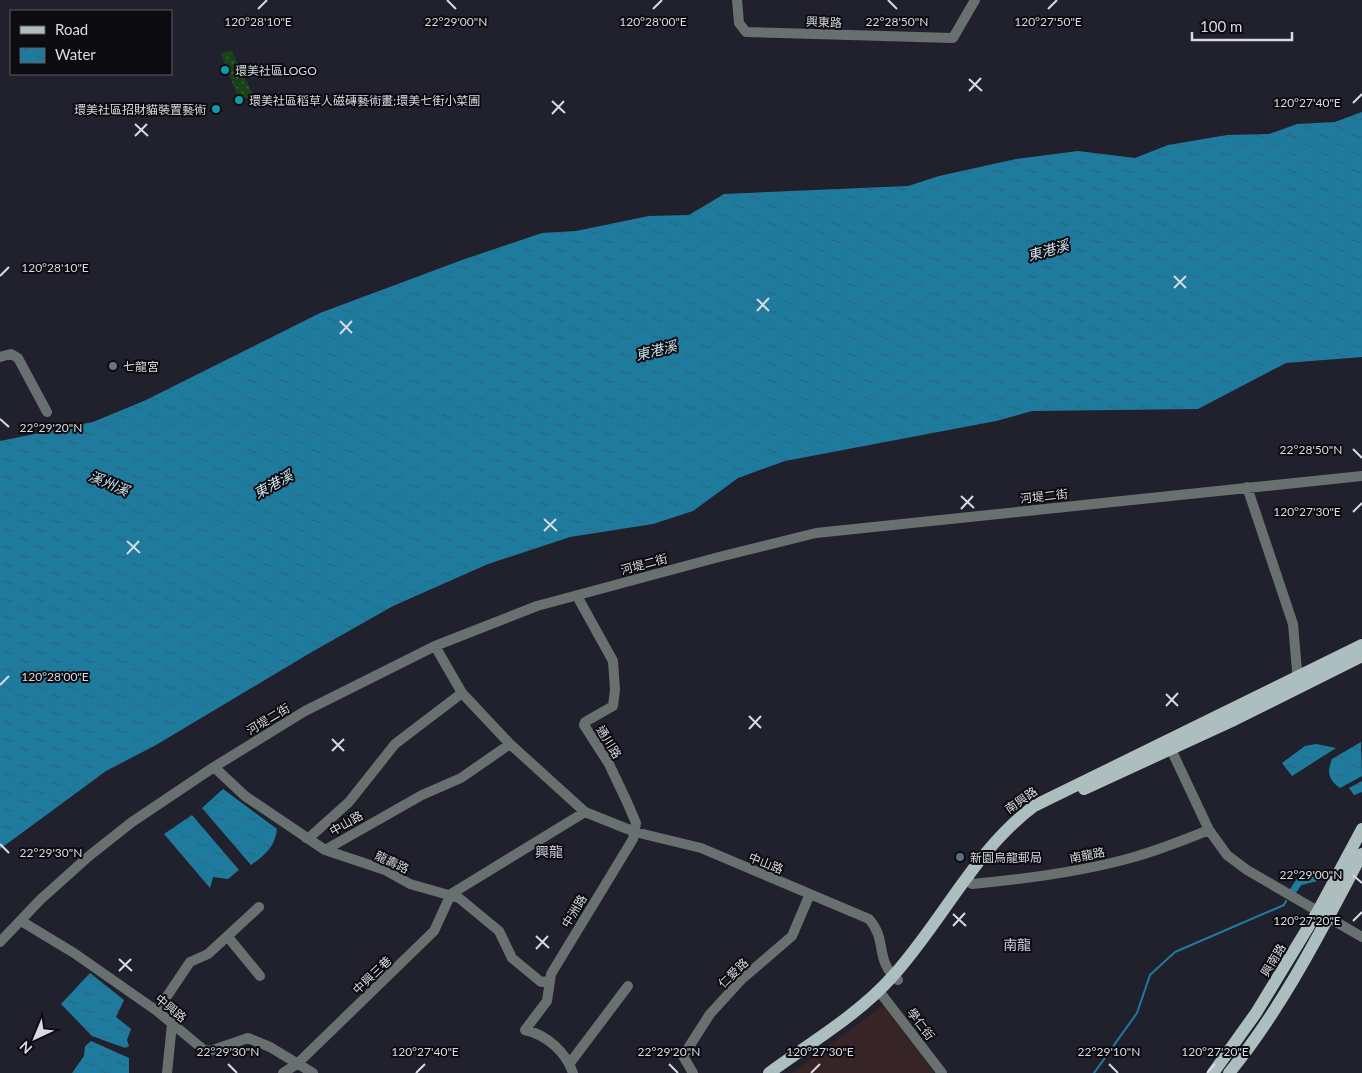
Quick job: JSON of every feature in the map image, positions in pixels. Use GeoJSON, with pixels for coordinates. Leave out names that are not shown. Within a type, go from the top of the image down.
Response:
{"type":"FeatureCollection","features":[{"type":"Feature","properties":{"kind":"main road","name":"南興路"},"geometry":{"type":"LineString","coordinates":[[1298,683],[1362,645]]}},
{"type":"Feature","properties":{"kind":"main road","name":"南興路"},"geometry":{"type":"LineString","coordinates":[[780,1073],[882,994],[969,881],[991,844],[1014,821],[1034,806],[1298,683],[1362,656]]}},
{"type":"Feature","properties":{"kind":"main road","name":"興南路"},"geometry":{"type":"LineString","coordinates":[[1229,1073],[1252,1045],[1323,914],[1362,829]]}},
{"type":"Feature","properties":{"kind":"main road","name":"興南路"},"geometry":{"type":"LineString","coordinates":[[1213,1073],[1256,1013],[1362,854]]}},
{"type":"Feature","properties":{"kind":"main road","name":"南興路"},"geometry":{"type":"LineString","coordinates":[[769,1073],[882,994]]}},
{"type":"Feature","properties":{"kind":"street","name":"興東路"},"geometry":{"type":"LineString","coordinates":[[737,0],[739,23],[746,32],[952,38],[975,0]]}},
{"type":"Feature","properties":{"kind":"street"},"geometry":{"type":"LineString","coordinates":[[0,357],[11,354],[18,358],[47,412]]}},
{"type":"Feature","properties":{"kind":"street","name":"河堤二街"},"geometry":{"type":"LineString","coordinates":[[0,942],[89,856],[132,822],[214,767],[305,711],[435,646],[537,606],[816,533],[1362,476]]}},
{"type":"Feature","properties":{"kind":"street"},"geometry":{"type":"LineString","coordinates":[[1247,487],[1293,624],[1298,683]]}},
{"type":"Feature","properties":{"kind":"street","name":"通川路"},"geometry":{"type":"LineString","coordinates":[[577,596],[613,661],[615,677],[613,706],[585,722],[584,725],[609,764],[636,823],[635,832]]}},
{"type":"Feature","properties":{"kind":"street","name":"中山路"},"geometry":{"type":"LineString","coordinates":[[435,646],[462,693],[510,744],[585,812],[635,832],[701,848],[869,919],[878,930],[883,961],[896,978]]}},
{"type":"Feature","properties":{"kind":"street"},"geometry":{"type":"LineString","coordinates":[[306,838],[310,837],[349,802],[395,744],[462,693]]}},
{"type":"Feature","properties":{"kind":"street","name":"中山路"},"geometry":{"type":"LineString","coordinates":[[325,850],[422,795],[461,778],[510,744]]}},
{"type":"Feature","properties":{"kind":"street"},"geometry":{"type":"LineString","coordinates":[[1168,745],[1209,830],[1227,854],[1247,870],[1362,937]]}},
{"type":"Feature","properties":{"kind":"street","name":"龍壽路"},"geometry":{"type":"LineString","coordinates":[[214,767],[245,796],[325,850],[385,870],[410,884],[451,894],[458,898],[499,931],[504,937],[512,958],[541,982],[550,981]]}},
{"type":"Feature","properties":{"kind":"street"},"geometry":{"type":"LineString","coordinates":[[451,894],[585,812]]}},
{"type":"Feature","properties":{"kind":"street","name":"南龍路"},"geometry":{"type":"LineString","coordinates":[[969,881],[1039,876],[1104,865],[1134,857],[1209,830]]}},
{"type":"Feature","properties":{"kind":"street","name":"中洲路"},"geometry":{"type":"LineString","coordinates":[[572,1068],[564,1052],[532,1031],[525,1030],[547,1000],[551,974],[635,832]]}},
{"type":"Feature","properties":{"kind":"street","name":"中興三巷"},"geometry":{"type":"LineString","coordinates":[[283,1073],[297,1064],[434,930],[451,894]]}},
{"type":"Feature","properties":{"kind":"street","name":"仁愛路"},"geometry":{"type":"LineString","coordinates":[[693,1073],[683,1056],[710,1014],[742,979],[792,936],[810,894]]}},
{"type":"Feature","properties":{"kind":"street"},"geometry":{"type":"LineString","coordinates":[[157,1011],[190,962],[208,954],[259,907]]}},
{"type":"Feature","properties":{"kind":"street","name":"中興路"},"geometry":{"type":"LineString","coordinates":[[21,921],[74,953],[157,1011],[204,1050],[210,1051],[248,1038],[270,1047],[313,1073]]}},
{"type":"Feature","properties":{"kind":"street"},"geometry":{"type":"LineString","coordinates":[[228,937],[260,976]]}},
{"type":"Feature","properties":{"kind":"street"},"geometry":{"type":"LineString","coordinates":[[572,1068],[628,986]]}},
{"type":"Feature","properties":{"kind":"street","name":"學仁街"},"geometry":{"type":"LineString","coordinates":[[882,994],[942,1073]]}},
{"type":"Feature","properties":{"kind":"street"},"geometry":{"type":"LineString","coordinates":[[168,1073],[172,1024]]}},
{"type":"Feature","properties":{"kind":"shaded area"},"geometry":{"type":"Polygon","coordinates":[[[885,1004],[934,1073],[791,1073],[824,1049],[885,1004]]]}},
{"type":"Feature","properties":{"kind":"green space"},"geometry":{"type":"Polygon","coordinates":[[[231,50],[253,96],[239,100],[221,54],[231,50]]]}},
{"type":"Feature","properties":{"kind":"water"},"geometry":{"type":"Polygon","coordinates":[[[1362,112],[1362,357],[1286,363],[1198,409],[1032,411],[996,421],[785,461],[738,478],[693,511],[653,524],[570,537],[488,564],[393,606],[156,745],[106,771],[0,849],[0,441],[93,422],[146,400],[320,313],[462,260],[542,233],[576,231],[649,216],[689,215],[724,194],[908,186],[939,176],[1016,159],[1078,151],[1135,158],[1168,145],[1227,135],[1269,134],[1297,124],[1335,122],[1362,112]]]}},
{"type":"Feature","properties":{"kind":"water"},"geometry":{"type":"Polygon","coordinates":[[[1361,742],[1362,776],[1340,788],[1330,775],[1329,768],[1332,759],[1361,742]]]}},
{"type":"Feature","properties":{"kind":"water"},"geometry":{"type":"Polygon","coordinates":[[[1316,744],[1336,748],[1292,776],[1282,763],[1305,746],[1316,744]]]}},
{"type":"Feature","properties":{"kind":"water"},"geometry":{"type":"Polygon","coordinates":[[[1362,781],[1362,792],[1354,795],[1349,788],[1362,781]]]}},
{"type":"Feature","properties":{"kind":"water"},"geometry":{"type":"Polygon","coordinates":[[[223,789],[277,829],[272,846],[261,858],[251,865],[202,808],[223,789]]]}},
{"type":"Feature","properties":{"kind":"water"},"geometry":{"type":"Polygon","coordinates":[[[192,815],[239,870],[228,879],[213,877],[210,888],[164,834],[192,815]]]}},
{"type":"Feature","properties":{"kind":"water"},"geometry":{"type":"Polygon","coordinates":[[[90,973],[124,1000],[116,1017],[131,1029],[127,1040],[129,1046],[125,1048],[92,1036],[61,1004],[90,973]]]}},
{"type":"Feature","properties":{"kind":"water"},"geometry":{"type":"Polygon","coordinates":[[[91,1041],[129,1058],[129,1073],[72,1073],[84,1056],[85,1046],[91,1041]]]}},
{"type":"Feature","properties":{"kind":"waterway"},"geometry":{"type":"LineString","coordinates":[[1293,891],[1299,882],[1326,875]]}},
{"type":"Feature","properties":{"kind":"waterway"},"geometry":{"type":"LineString","coordinates":[[1094,1073],[1137,1013],[1150,975],[1175,952],[1284,905],[1286,901]]}},
{"type":"Feature","properties":{"kind":"place","name":"環美社區LOGO"},"geometry":{"type":"Point","coordinates":[225,70]}},
{"type":"Feature","properties":{"kind":"place","name":"環美社區稻草人磁磚藝術畫;環美七街小菜圃"},"geometry":{"type":"Point","coordinates":[239,100]}},
{"type":"Feature","properties":{"kind":"place","name":"環美社區招財貓裝置藝術"},"geometry":{"type":"Point","coordinates":[216,109]}},
{"type":"Feature","properties":{"kind":"place","name":"七龍宮"},"geometry":{"type":"Point","coordinates":[113,366]}},
{"type":"Feature","properties":{"kind":"place","name":"新園烏龍郵局"},"geometry":{"type":"Point","coordinates":[960,857]}},
{"type":"Feature","properties":{"kind":"district","name":"興龍"},"geometry":{"type":"Point","coordinates":[549,851]}},
{"type":"Feature","properties":{"kind":"district","name":"南龍"},"geometry":{"type":"Point","coordinates":[1017,944]}},
{"type":"Feature","properties":{"kind":"water label","name":"東港溪"},"geometry":{"type":"Point","coordinates":[1048,250]}},
{"type":"Feature","properties":{"kind":"water label","name":"東港溪"},"geometry":{"type":"Point","coordinates":[656,350]}},
{"type":"Feature","properties":{"kind":"water label","name":"溪州溪"},"geometry":{"type":"Point","coordinates":[109,483]}},
{"type":"Feature","properties":{"kind":"water label","name":"東港溪"},"geometry":{"type":"Point","coordinates":[273,484]}}]}
